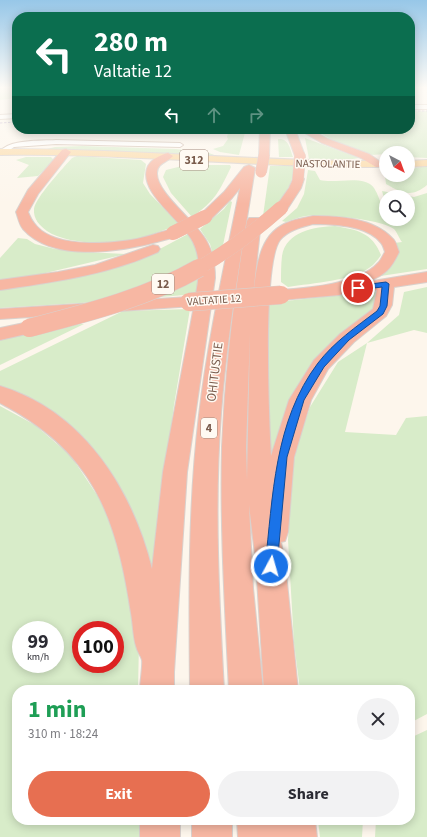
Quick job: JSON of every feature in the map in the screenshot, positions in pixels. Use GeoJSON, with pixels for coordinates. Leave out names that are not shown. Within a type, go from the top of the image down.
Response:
{"type":"FeatureCollection","features":[{"type":"Feature","properties":{"kind":"highway","name":"OHITUSTIE"},"geometry":{"type":"LineString","coordinates":[[207,685],[204,600],[206,451],[218,348],[232,256],[264,134]]}},
{"type":"Feature","properties":{"kind":"highway","name":"12"},"geometry":{"type":"LineString","coordinates":[[0,334],[29,328],[109,305],[187,274],[212,261],[246,239],[281,208],[295,188],[298,179],[300,156],[292,134]]}},
{"type":"Feature","properties":{"kind":"highway"},"geometry":{"type":"LineString","coordinates":[[312,134],[325,141],[379,162]]}},
{"type":"Feature","properties":{"kind":"highway"},"geometry":{"type":"LineString","coordinates":[[66,152],[32,193],[22,212],[26,226],[34,233],[45,239],[60,244],[93,247],[132,244],[175,235]]}},
{"type":"Feature","properties":{"kind":"highway"},"geometry":{"type":"LineString","coordinates":[[157,681],[175,472],[207,278],[207,261],[204,248],[196,235],[162,197],[153,184],[151,175],[153,167],[157,160],[170,153]]}},
{"type":"Feature","properties":{"kind":"highway","name":"OHITUSTIE"},"geometry":{"type":"LineString","coordinates":[[246,685],[238,588],[234,447],[238,363],[257,162]]}},
{"type":"Feature","properties":{"kind":"highway"},"geometry":{"type":"LineString","coordinates":[[0,285],[112,265],[146,253],[205,217],[228,195],[257,162]]}},
{"type":"Feature","properties":{"kind":"highway"},"geometry":{"type":"LineString","coordinates":[[281,685],[271,566],[263,518],[259,460],[259,327],[264,274],[270,244],[277,234],[285,228],[302,222],[325,219],[337,219],[358,223],[374,230],[388,242],[391,248],[391,257],[379,271],[365,278],[325,291]]}},
{"type":"Feature","properties":{"kind":"highway","name":"VALTATIE 12"},"geometry":{"type":"LineString","coordinates":[[0,314],[281,295],[386,284],[427,277]]}},
{"type":"Feature","properties":{"kind":"highway"},"geometry":{"type":"LineString","coordinates":[[271,566],[282,457],[300,400],[321,365],[347,338],[380,312],[383,306],[386,284]]}},
{"type":"Feature","properties":{"kind":"highway"},"geometry":{"type":"LineString","coordinates":[[0,394],[48,421],[72,441],[94,466],[113,498],[128,534],[137,570],[157,681]]}},
{"type":"Feature","properties":{"kind":"highway"},"geometry":{"type":"LineString","coordinates":[[160,825],[160,837]]}},
{"type":"Feature","properties":{"kind":"highway"},"geometry":{"type":"LineString","coordinates":[[212,825],[212,837]]}},
{"type":"Feature","properties":{"kind":"highway"},"geometry":{"type":"LineString","coordinates":[[257,825],[258,837]]}},
{"type":"Feature","properties":{"kind":"highway"},"geometry":{"type":"LineString","coordinates":[[296,825],[297,837]]}},
{"type":"Feature","properties":{"kind":"main road","name":"NASTOLANTIE"},"geometry":{"type":"LineString","coordinates":[[5,152],[119,154],[170,153],[257,162],[319,165],[379,164]]}},
{"type":"Feature","properties":{"kind":"main road"},"geometry":{"type":"LineString","coordinates":[[415,164],[427,163]]}},
{"type":"Feature","properties":{"kind":"street"},"geometry":{"type":"LineString","coordinates":[[5,152],[25,144],[104,142],[170,153]]}},
{"type":"Feature","properties":{"kind":"green space"},"geometry":{"type":"Polygon","coordinates":[[[415,126],[427,126],[427,158],[415,157],[415,146],[379,146],[379,155],[370,155],[336,142],[322,134],[415,134],[415,126]]]}},
{"type":"Feature","properties":{"kind":"green space"},"geometry":{"type":"Polygon","coordinates":[[[228,134],[245,134],[239,155],[220,152],[213,149],[223,146],[228,139],[228,134]]]}},
{"type":"Feature","properties":{"kind":"green space"},"geometry":{"type":"Polygon","coordinates":[[[305,138],[359,158],[347,160],[309,159],[305,138]]]}},
{"type":"Feature","properties":{"kind":"green space"},"geometry":{"type":"Polygon","coordinates":[[[278,139],[285,140],[287,142],[293,157],[279,157],[278,139]]]}},
{"type":"Feature","properties":{"kind":"green space"},"geometry":{"type":"Polygon","coordinates":[[[83,146],[176,149],[209,153],[217,156],[47,149],[55,147],[83,146]]]}},
{"type":"Feature","properties":{"kind":"green space"},"geometry":{"type":"Polygon","coordinates":[[[77,156],[141,160],[146,164],[143,183],[150,194],[178,223],[174,227],[140,238],[118,242],[92,242],[67,239],[56,236],[47,231],[36,219],[34,209],[36,204],[44,190],[72,158],[77,156]]]}},
{"type":"Feature","properties":{"kind":"green space"},"geometry":{"type":"Polygon","coordinates":[[[26,157],[51,157],[54,160],[38,176],[17,178],[29,165],[16,160],[26,157]]]}},
{"type":"Feature","properties":{"kind":"green space"},"geometry":{"type":"Polygon","coordinates":[[[186,165],[230,165],[231,167],[216,195],[206,206],[192,217],[171,193],[163,177],[166,170],[186,165]]]}},
{"type":"Feature","properties":{"kind":"green space"},"geometry":{"type":"Polygon","coordinates":[[[270,166],[295,166],[288,188],[275,206],[263,216],[270,166]]]}},
{"type":"Feature","properties":{"kind":"green space"},"geometry":{"type":"Polygon","coordinates":[[[427,166],[427,185],[422,189],[415,192],[415,190],[397,190],[386,184],[386,182],[415,182],[415,168],[427,166]]]}},
{"type":"Feature","properties":{"kind":"green space"},"geometry":{"type":"Polygon","coordinates":[[[308,170],[315,171],[320,180],[364,181],[374,188],[379,198],[379,223],[352,218],[325,216],[306,216],[286,222],[282,221],[297,208],[304,194],[308,170]]]}},
{"type":"Feature","properties":{"kind":"green space"},"geometry":{"type":"Polygon","coordinates":[[[427,193],[427,269],[374,277],[394,243],[402,242],[394,229],[389,226],[415,226],[415,197],[427,193]]]}},
{"type":"Feature","properties":{"kind":"green space"},"geometry":{"type":"Polygon","coordinates":[[[230,201],[232,202],[222,250],[213,255],[210,244],[200,229],[224,209],[230,201]]]}},
{"type":"Feature","properties":{"kind":"green space"},"geometry":{"type":"Polygon","coordinates":[[[335,226],[363,233],[373,241],[381,255],[373,265],[356,275],[345,278],[288,287],[281,282],[282,256],[289,241],[302,232],[310,229],[335,226]]]}},
{"type":"Feature","properties":{"kind":"green space"},"geometry":{"type":"Polygon","coordinates":[[[188,234],[195,243],[200,263],[111,301],[0,308],[0,288],[154,252],[188,234]]]}},
{"type":"Feature","properties":{"kind":"green space"},"geometry":{"type":"Polygon","coordinates":[[[18,238],[27,239],[35,244],[55,249],[126,254],[37,275],[0,280],[0,258],[18,238]]]}},
{"type":"Feature","properties":{"kind":"green space"},"geometry":{"type":"Polygon","coordinates":[[[201,271],[197,294],[136,299],[201,271]]]}},
{"type":"Feature","properties":{"kind":"green space"},"geometry":{"type":"Polygon","coordinates":[[[427,287],[427,333],[414,330],[367,343],[399,315],[404,292],[427,287]]]}},
{"type":"Feature","properties":{"kind":"green space"},"geometry":{"type":"Polygon","coordinates":[[[378,291],[376,311],[326,353],[270,499],[265,387],[267,303],[378,291]]]}},
{"type":"Feature","properties":{"kind":"green space"},"geometry":{"type":"Polygon","coordinates":[[[190,309],[174,405],[161,507],[156,610],[112,479],[0,389],[0,371],[123,311],[190,309]]]}},
{"type":"Feature","properties":{"kind":"green space"},"geometry":{"type":"Polygon","coordinates":[[[84,324],[0,365],[0,338],[57,325],[84,324]]]}},
{"type":"Feature","properties":{"kind":"green space"},"geometry":{"type":"Polygon","coordinates":[[[367,343],[345,432],[396,435],[406,418],[427,416],[427,714],[415,720],[415,685],[299,685],[294,643],[288,540],[293,457],[310,407],[338,362],[367,343]]]}},
{"type":"Feature","properties":{"kind":"green space"},"geometry":{"type":"Polygon","coordinates":[[[0,406],[35,425],[71,456],[105,507],[123,550],[139,642],[138,685],[12,685],[12,825],[139,825],[139,837],[0,837],[0,406]]]}},
{"type":"Feature","properties":{"kind":"green space"},"geometry":{"type":"Polygon","coordinates":[[[427,730],[427,837],[375,837],[376,825],[415,825],[415,736],[427,730]]]}},
{"type":"Feature","properties":{"kind":"green space"},"geometry":{"type":"Polygon","coordinates":[[[319,825],[363,825],[362,837],[320,837],[319,825]]]}},
{"type":"Feature","properties":{"kind":"route"},"geometry":{"type":"LineString","coordinates":[[271,566],[282,457],[300,400],[321,365],[357,329],[380,312],[383,306],[386,284],[358,288]]}}]}
